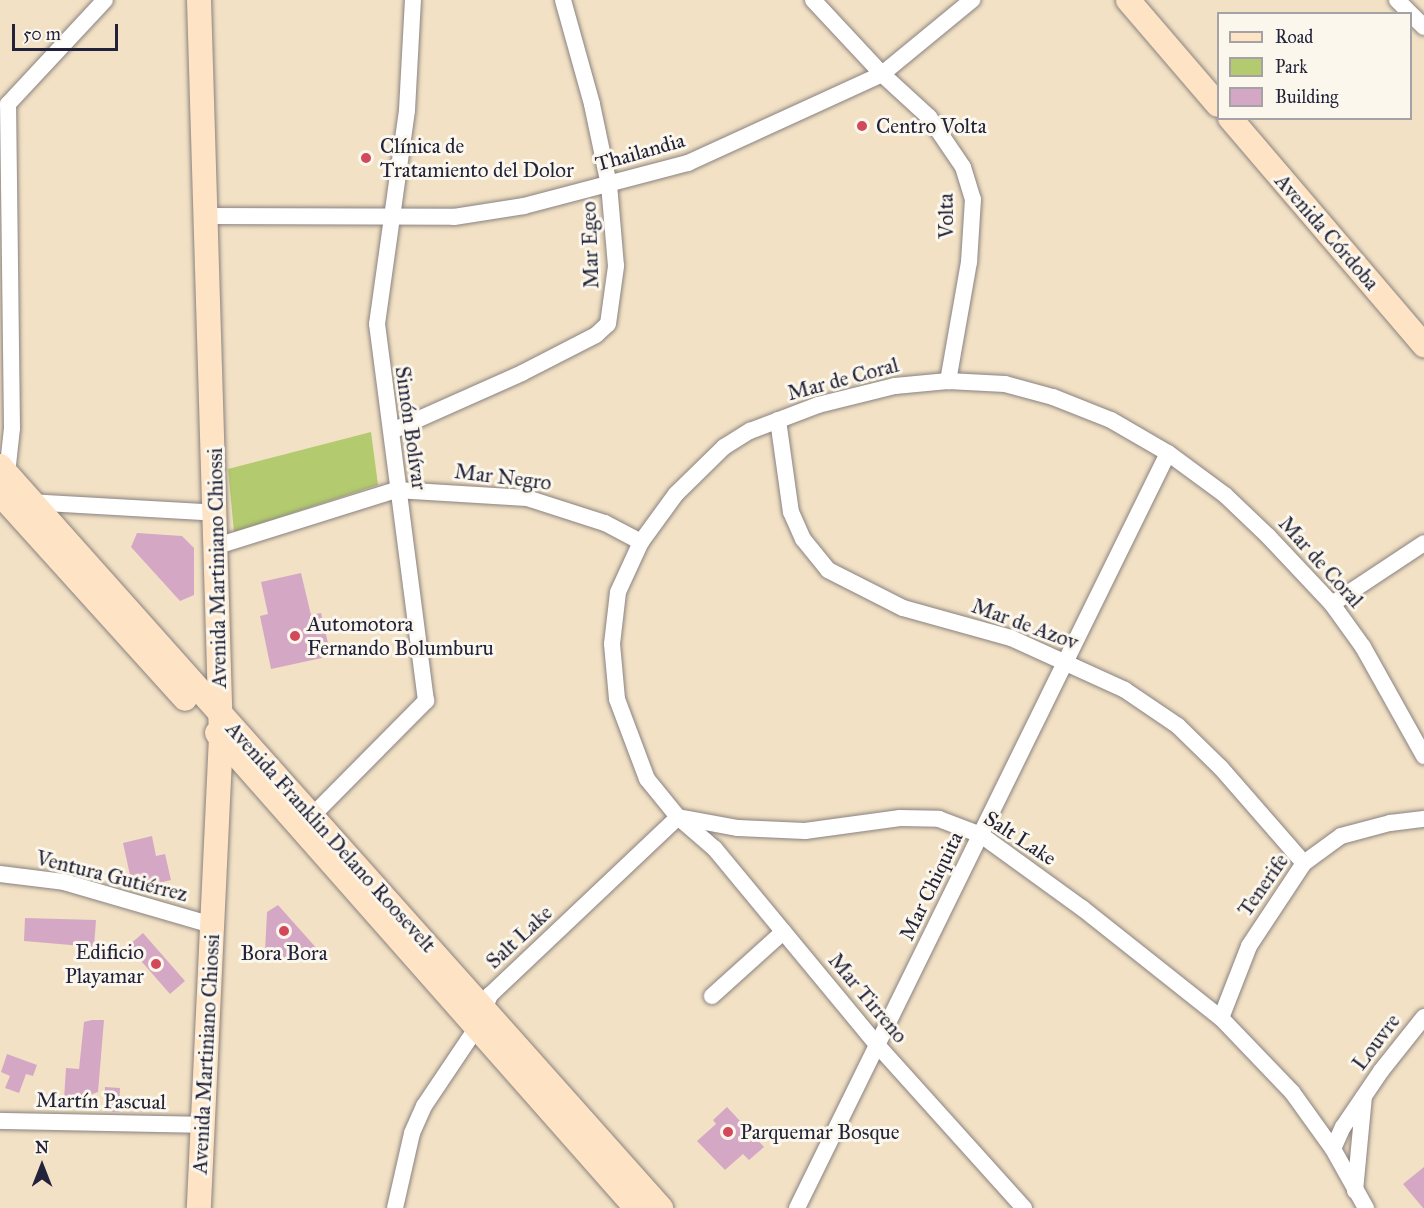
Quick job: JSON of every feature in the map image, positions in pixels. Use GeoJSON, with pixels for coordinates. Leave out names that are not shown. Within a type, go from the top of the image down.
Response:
{"type":"FeatureCollection","features":[{"type":"Feature","properties":{"kind":"main road","name":"Avenida Martiniano Chiossi"},"geometry":{"type":"LineString","coordinates":[[199,0],[221,726],[199,1208]]}},
{"type":"Feature","properties":{"kind":"main road"},"geometry":{"type":"LineString","coordinates":[[1128,0],[1217,104]]}},
{"type":"Feature","properties":{"kind":"main road","name":"Avenida Córdoba"},"geometry":{"type":"LineString","coordinates":[[1232,120],[1424,345]]}},
{"type":"Feature","properties":{"kind":"main road","name":"Avenida Franklin Delano Roosevelt"},"geometry":{"type":"LineString","coordinates":[[3,487],[32,502],[221,726],[313,815],[636,1208]]}},
{"type":"Feature","properties":{"kind":"main road","name":"Avenida Franklin Delano Roosevelt"},"geometry":{"type":"LineString","coordinates":[[3,487],[221,726],[481,1018],[661,1208]]}},
{"type":"Feature","properties":{"kind":"street"},"geometry":{"type":"LineString","coordinates":[[3,487],[12,428],[4,99],[105,0]]}},
{"type":"Feature","properties":{"kind":"street","name":"Simón Bolívar"},"geometry":{"type":"LineString","coordinates":[[313,815],[418,713],[426,701],[396,490],[392,431],[381,379],[377,324],[407,110],[413,0]]}},
{"type":"Feature","properties":{"kind":"street","name":"Mar Egeo"},"geometry":{"type":"LineString","coordinates":[[392,431],[522,373],[596,335],[608,324],[614,302],[616,266],[609,184],[587,82],[562,0]]}},
{"type":"Feature","properties":{"kind":"street","name":"Volta"},"geometry":{"type":"LineString","coordinates":[[813,0],[882,74],[929,117],[963,167],[973,199],[969,262],[948,381]]}},
{"type":"Feature","properties":{"kind":"street","name":"Thailandia"},"geometry":{"type":"LineString","coordinates":[[206,216],[390,219],[454,217],[512,208],[688,163],[882,74],[972,0]]}},
{"type":"Feature","properties":{"kind":"street"},"geometry":{"type":"LineString","coordinates":[[1397,0],[1409,12]]}},
{"type":"Feature","properties":{"kind":"street"},"geometry":{"type":"LineString","coordinates":[[1412,15],[1424,27]]}},
{"type":"Feature","properties":{"kind":"street","name":"Mar de Coral"},"geometry":{"type":"LineString","coordinates":[[678,817],[648,779],[617,699],[612,644],[618,592],[641,542],[701,466],[724,447],[778,420],[895,386],[948,381],[1005,384],[1053,397],[1111,420],[1168,453],[1225,495],[1332,604],[1404,715],[1424,756]]}},
{"type":"Feature","properties":{"kind":"street","name":"Mar de Azov"},"geometry":{"type":"LineString","coordinates":[[778,420],[791,512],[803,539],[828,570],[903,608],[1011,638],[1067,661],[1125,690],[1178,726],[1221,768],[1304,863]]}},
{"type":"Feature","properties":{"kind":"street","name":"Mar Chiquita"},"geometry":{"type":"LineString","coordinates":[[797,1208],[1168,453]]}},
{"type":"Feature","properties":{"kind":"street","name":"Mar Negro"},"geometry":{"type":"LineString","coordinates":[[217,546],[396,490],[527,498],[595,519],[641,542]]}},
{"type":"Feature","properties":{"kind":"street"},"geometry":{"type":"LineString","coordinates":[[32,502],[216,513]]}},
{"type":"Feature","properties":{"kind":"street"},"geometry":{"type":"LineString","coordinates":[[1332,604],[1424,543]]}},
{"type":"Feature","properties":{"kind":"street","name":"Salt Lake"},"geometry":{"type":"LineString","coordinates":[[395,1208],[412,1133],[424,1106],[481,1018],[490,995],[678,817],[738,828],[805,831],[900,818],[939,819],[981,835],[1082,908],[1221,1018],[1292,1092],[1334,1149],[1366,1208]]}},
{"type":"Feature","properties":{"kind":"street","name":"Mar Tirreno"},"geometry":{"type":"LineString","coordinates":[[678,817],[714,849],[878,1046],[1024,1208]]}},
{"type":"Feature","properties":{"kind":"street","name":"Tenerife"},"geometry":{"type":"LineString","coordinates":[[1221,1018],[1249,946],[1304,863],[1341,836],[1424,819]]}},
{"type":"Feature","properties":{"kind":"street","name":"Ventura Gutiérrez"},"geometry":{"type":"LineString","coordinates":[[0,874],[64,882],[212,925]]}},
{"type":"Feature","properties":{"kind":"street"},"geometry":{"type":"LineString","coordinates":[[712,996],[783,932]]}},
{"type":"Feature","properties":{"kind":"street","name":"Louvre"},"geometry":{"type":"LineString","coordinates":[[1334,1149],[1343,1127],[1364,1095],[1424,1017]]}},
{"type":"Feature","properties":{"kind":"street","name":"Louvre"},"geometry":{"type":"LineString","coordinates":[[1355,1191],[1364,1095]]}},
{"type":"Feature","properties":{"kind":"street","name":"Martín Pascual"},"geometry":{"type":"LineString","coordinates":[[0,1121],[202,1125]]}},
{"type":"Feature","properties":{"kind":"street"},"geometry":{"type":"LineString","coordinates":[[1343,1127],[1361,1134]]}},
{"type":"Feature","properties":{"kind":"green space"},"geometry":{"type":"Polygon","coordinates":[[[371,432],[378,485],[234,532],[228,469],[371,432]]]}},
{"type":"Feature","properties":{"kind":"building"},"geometry":{"type":"Polygon","coordinates":[[[137,533],[182,536],[194,548],[194,595],[180,601],[131,547],[137,533]]]}},
{"type":"Feature","properties":{"kind":"building","name":"Automotora Fernando Bolumburu"},"geometry":{"type":"Polygon","coordinates":[[[301,573],[311,615],[321,613],[331,656],[271,669],[260,616],[268,614],[261,582],[301,573]]]}},
{"type":"Feature","properties":{"kind":"building"},"geometry":{"type":"Polygon","coordinates":[[[152,836],[156,856],[165,854],[171,880],[133,889],[123,843],[152,836]]]}},
{"type":"Feature","properties":{"kind":"building","name":"Bora Bora"},"geometry":{"type":"Polygon","coordinates":[[[278,905],[319,951],[306,960],[269,959],[265,952],[267,912],[278,905]]]}},
{"type":"Feature","properties":{"kind":"building"},"geometry":{"type":"Polygon","coordinates":[[[25,918],[96,920],[94,947],[24,941],[25,918]]]}},
{"type":"Feature","properties":{"kind":"building","name":"Edificio Playamar"},"geometry":{"type":"Polygon","coordinates":[[[143,933],[185,981],[170,994],[128,946],[143,933]]]}},
{"type":"Feature","properties":{"kind":"building"},"geometry":{"type":"Polygon","coordinates":[[[104,1020],[98,1092],[76,1100],[64,1099],[66,1068],[79,1069],[84,1022],[104,1020]]]}},
{"type":"Feature","properties":{"kind":"building"},"geometry":{"type":"Polygon","coordinates":[[[7,1054],[37,1065],[33,1076],[26,1074],[19,1093],[5,1088],[10,1076],[1,1072],[7,1054]]]}},
{"type":"Feature","properties":{"kind":"building"},"geometry":{"type":"Polygon","coordinates":[[[105,1087],[120,1088],[119,1112],[104,1111],[105,1087]]]}},
{"type":"Feature","properties":{"kind":"building","name":"Parquemar Bosque"},"geometry":{"type":"Polygon","coordinates":[[[727,1107],[764,1147],[749,1160],[743,1154],[725,1170],[697,1141],[716,1124],[713,1120],[727,1107]]]}},
{"type":"Feature","properties":{"kind":"building"},"geometry":{"type":"Polygon","coordinates":[[[1424,1167],[1424,1208],[1423,1208],[1403,1184],[1424,1167]]]}},
{"type":"Feature","properties":{"kind":"place","name":"Centro Volta"},"geometry":{"type":"Point","coordinates":[862,126]}},
{"type":"Feature","properties":{"kind":"place","name":"Clínica de Tratamiento del Dolor"},"geometry":{"type":"Point","coordinates":[366,158]}},
{"type":"Feature","properties":{"kind":"place","name":"Automotora Fernando Bolumburu"},"geometry":{"type":"Point","coordinates":[295,636]}},
{"type":"Feature","properties":{"kind":"place","name":"Bora Bora"},"geometry":{"type":"Point","coordinates":[284,931]}},
{"type":"Feature","properties":{"kind":"place","name":"Edificio Playamar"},"geometry":{"type":"Point","coordinates":[156,964]}},
{"type":"Feature","properties":{"kind":"place","name":"Parquemar Bosque"},"geometry":{"type":"Point","coordinates":[728,1132]}}]}
